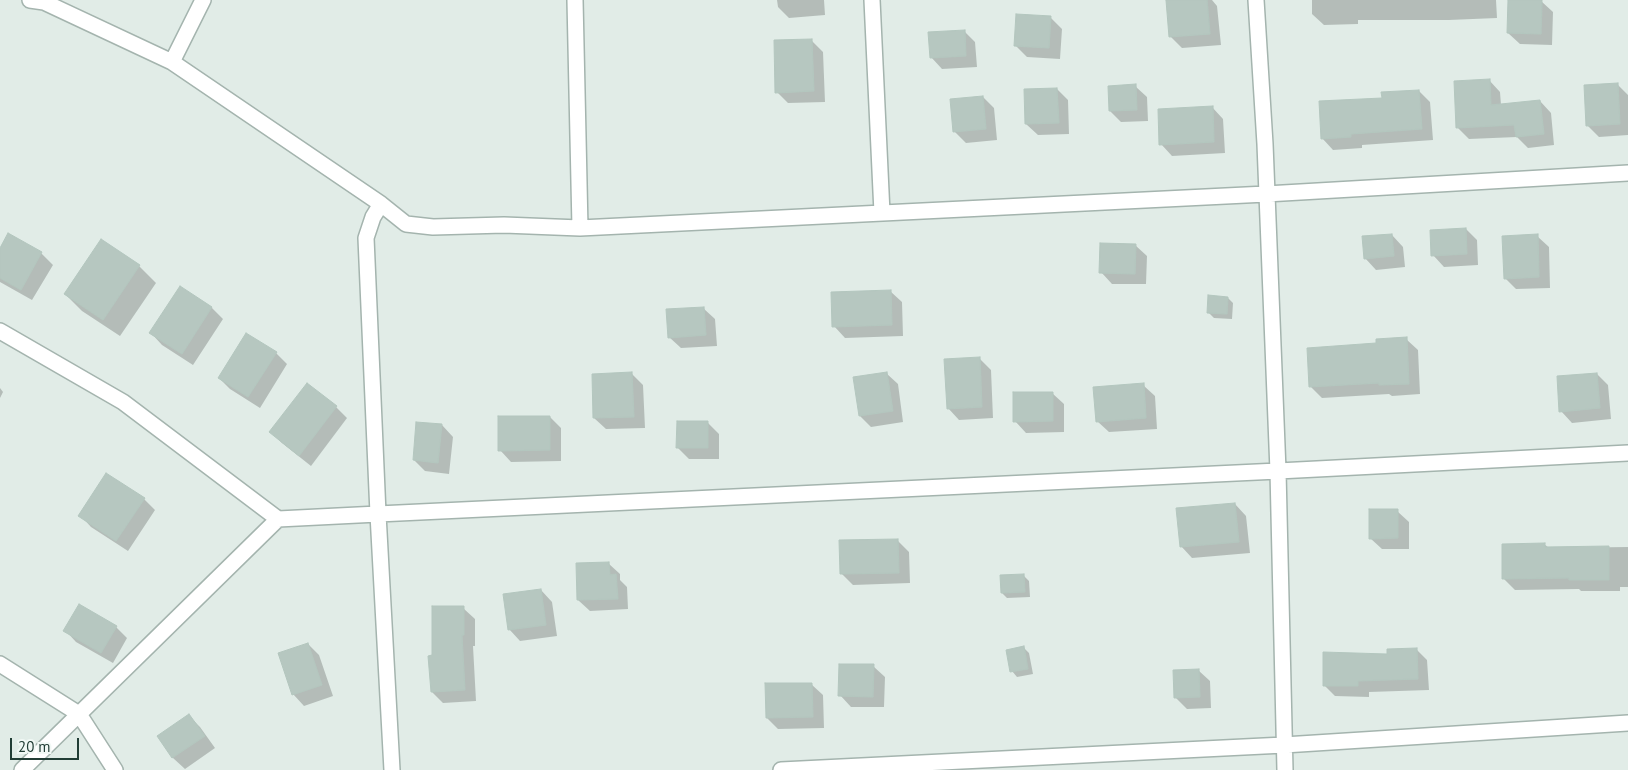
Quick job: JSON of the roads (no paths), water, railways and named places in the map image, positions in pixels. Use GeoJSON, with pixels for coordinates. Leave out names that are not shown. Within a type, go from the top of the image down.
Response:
{"type":"FeatureCollection","features":[{"type":"Feature","properties":{"kind":"lane"},"geometry":{"type":"LineString","coordinates":[[30,0],[44,2],[172,62],[382,204],[406,224],[433,227],[504,225],[580,228],[1266,194],[1628,173]]}},
{"type":"Feature","properties":{"kind":"lane"},"geometry":{"type":"LineString","coordinates":[[172,62],[203,0]]}},
{"type":"Feature","properties":{"kind":"lane"},"geometry":{"type":"LineString","coordinates":[[575,0],[580,228]]}},
{"type":"Feature","properties":{"kind":"lane"},"geometry":{"type":"LineString","coordinates":[[872,0],[882,213]]}},
{"type":"Feature","properties":{"kind":"lane"},"geometry":{"type":"LineString","coordinates":[[1256,0],[1278,471],[1285,770]]}},
{"type":"Feature","properties":{"kind":"lane"},"geometry":{"type":"LineString","coordinates":[[382,204],[373,217],[366,238],[392,770]]}},
{"type":"Feature","properties":{"kind":"lane"},"geometry":{"type":"LineString","coordinates":[[0,331],[123,402],[278,519],[1628,453]]}},
{"type":"Feature","properties":{"kind":"lane"},"geometry":{"type":"LineString","coordinates":[[22,770],[278,519]]}},
{"type":"Feature","properties":{"kind":"lane"},"geometry":{"type":"LineString","coordinates":[[0,664],[78,714],[115,770]]}},
{"type":"Feature","properties":{"kind":"lane"},"geometry":{"type":"LineString","coordinates":[[781,770],[1284,744],[1628,723]]}}]}
